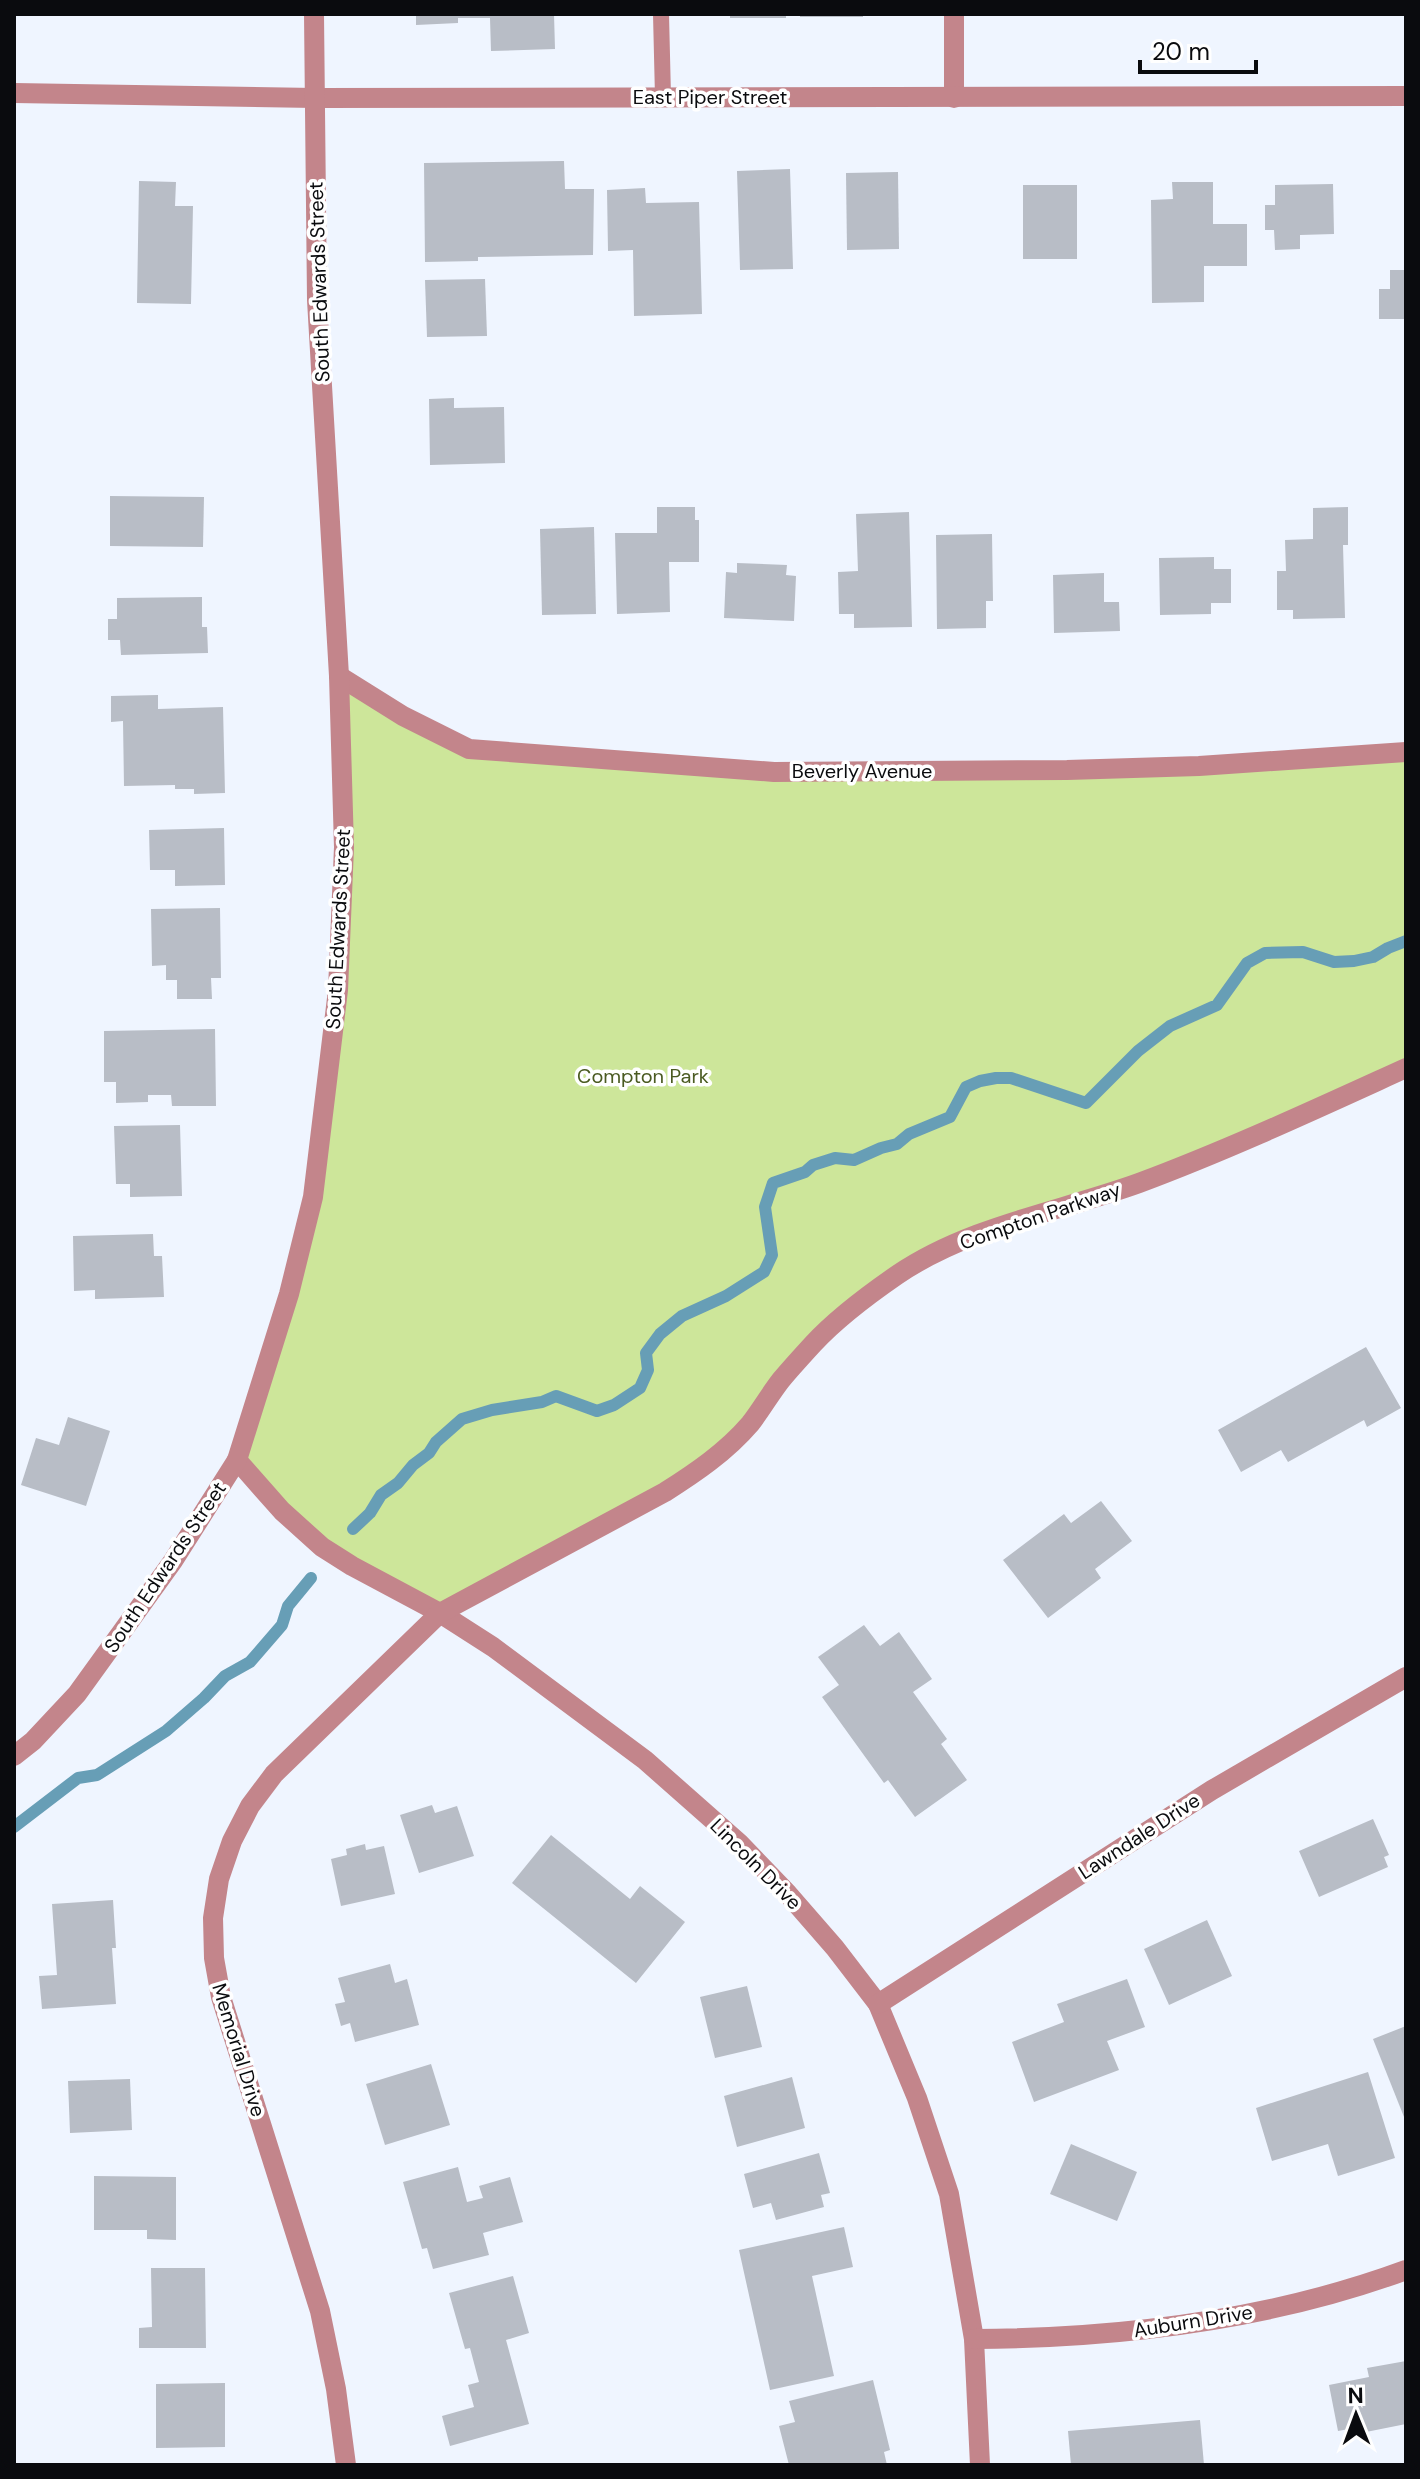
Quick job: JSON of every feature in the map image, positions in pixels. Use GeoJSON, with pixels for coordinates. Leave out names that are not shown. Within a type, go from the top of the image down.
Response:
{"type":"FeatureCollection","features":[{"type":"Feature","properties":{"kind":"street","name":"South Edwards Street"},"geometry":{"type":"LineString","coordinates":[[14,1756],[33,1741],[77,1694],[173,1561],[237,1460],[289,1294],[313,1197],[338,990],[344,847],[339,676],[317,300],[314,14]]}},
{"type":"Feature","properties":{"kind":"street"},"geometry":{"type":"LineString","coordinates":[[954,14],[954,98]]}},
{"type":"Feature","properties":{"kind":"street","name":"East Piper Street"},"geometry":{"type":"LineString","coordinates":[[14,93],[315,98],[1406,96]]}},
{"type":"Feature","properties":{"kind":"street","name":"Beverly Avenue"},"geometry":{"type":"LineString","coordinates":[[339,676],[422,727],[469,749],[774,772],[1199,766],[1406,752]]}},
{"type":"Feature","properties":{"kind":"street","name":"Compton Parkway"},"geometry":{"type":"LineString","coordinates":[[440,1613],[695,1473],[749,1425],[780,1381],[816,1341],[856,1305],[900,1273],[981,1233],[1137,1183],[1234,1146],[1406,1068]]}},
{"type":"Feature","properties":{"kind":"street","name":"Lincoln Drive"},"geometry":{"type":"LineString","coordinates":[[237,1460],[282,1511],[322,1547],[440,1613],[493,1647],[645,1760],[739,1843],[788,1894],[878,2004],[917,2098],[949,2194],[974,2339],[980,2465]]}},
{"type":"Feature","properties":{"kind":"street","name":"Memorial Drive"},"geometry":{"type":"LineString","coordinates":[[346,2465],[336,2389],[320,2311],[221,1997],[214,1958],[213,1918],[219,1879],[232,1841],[250,1806],[274,1774],[440,1613]]}},
{"type":"Feature","properties":{"kind":"street","name":"Lawndale Drive"},"geometry":{"type":"LineString","coordinates":[[878,2004],[1212,1790],[1406,1677]]}},
{"type":"Feature","properties":{"kind":"street","name":"Auburn Drive"},"geometry":{"type":"LineString","coordinates":[[974,2339],[1125,2332],[1215,2320],[1303,2301],[1406,2270]]}},
{"type":"Feature","properties":{"kind":"lane"},"geometry":{"type":"LineString","coordinates":[[661,14],[663,97]]}},
{"type":"Feature","properties":{"kind":"green space","name":"Compton Park"},"geometry":{"type":"Polygon","coordinates":[[[339,676],[469,749],[774,772],[1406,752],[1406,1069],[1248,1140],[981,1233],[856,1305],[724,1450],[440,1613],[352,1566],[237,1460],[289,1294],[338,990],[339,676]]]}},
{"type":"Feature","properties":{"kind":"building"},"geometry":{"type":"Polygon","coordinates":[[[416,14],[554,14],[555,49],[491,51],[490,18],[458,18],[458,23],[416,25],[416,14]]]}},
{"type":"Feature","properties":{"kind":"building"},"geometry":{"type":"Polygon","coordinates":[[[730,14],[786,14],[786,18],[730,18],[730,14]]]}},
{"type":"Feature","properties":{"kind":"building"},"geometry":{"type":"Polygon","coordinates":[[[800,14],[863,14],[863,17],[800,17],[800,14]]]}},
{"type":"Feature","properties":{"kind":"building"},"geometry":{"type":"Polygon","coordinates":[[[564,161],[565,189],[594,189],[593,255],[478,257],[478,261],[425,262],[424,163],[564,161]]]}},
{"type":"Feature","properties":{"kind":"building"},"geometry":{"type":"Polygon","coordinates":[[[790,169],[793,269],[740,270],[737,171],[790,169]]]}},
{"type":"Feature","properties":{"kind":"building"},"geometry":{"type":"Polygon","coordinates":[[[898,172],[899,249],[847,250],[846,173],[898,172]]]}},
{"type":"Feature","properties":{"kind":"building"},"geometry":{"type":"Polygon","coordinates":[[[139,181],[176,182],[175,206],[193,206],[191,304],[137,303],[139,181]]]}},
{"type":"Feature","properties":{"kind":"building"},"geometry":{"type":"Polygon","coordinates":[[[1172,182],[1213,182],[1213,224],[1247,224],[1247,266],[1204,266],[1204,302],[1152,303],[1151,200],[1173,199],[1172,182]]]}},
{"type":"Feature","properties":{"kind":"building"},"geometry":{"type":"Polygon","coordinates":[[[1333,184],[1334,234],[1300,235],[1300,249],[1275,250],[1274,230],[1265,230],[1265,205],[1275,205],[1275,185],[1333,184]]]}},
{"type":"Feature","properties":{"kind":"building"},"geometry":{"type":"Polygon","coordinates":[[[1023,185],[1077,185],[1077,259],[1023,259],[1023,185]]]}},
{"type":"Feature","properties":{"kind":"building"},"geometry":{"type":"Polygon","coordinates":[[[645,188],[646,203],[699,202],[702,314],[634,316],[633,250],[608,251],[607,190],[645,188]]]}},
{"type":"Feature","properties":{"kind":"building"},"geometry":{"type":"Polygon","coordinates":[[[1390,270],[1406,270],[1406,319],[1379,319],[1379,289],[1390,289],[1390,270]]]}},
{"type":"Feature","properties":{"kind":"building"},"geometry":{"type":"Polygon","coordinates":[[[485,279],[487,336],[427,337],[425,280],[485,279]]]}},
{"type":"Feature","properties":{"kind":"building"},"geometry":{"type":"Polygon","coordinates":[[[454,398],[454,408],[504,407],[505,463],[430,465],[429,399],[454,398]]]}},
{"type":"Feature","properties":{"kind":"building"},"geometry":{"type":"Polygon","coordinates":[[[110,496],[204,497],[203,547],[110,546],[110,496]]]}},
{"type":"Feature","properties":{"kind":"building"},"geometry":{"type":"Polygon","coordinates":[[[657,507],[695,507],[695,520],[699,520],[699,562],[669,562],[670,612],[617,614],[615,533],[657,533],[657,507]]]}},
{"type":"Feature","properties":{"kind":"building"},"geometry":{"type":"Polygon","coordinates":[[[1348,507],[1348,545],[1343,545],[1345,618],[1293,619],[1293,610],[1277,610],[1277,571],[1286,571],[1285,540],[1313,539],[1313,508],[1348,507]]]}},
{"type":"Feature","properties":{"kind":"building"},"geometry":{"type":"Polygon","coordinates":[[[909,512],[912,627],[854,628],[854,614],[839,614],[838,572],[858,571],[856,514],[909,512]]]}},
{"type":"Feature","properties":{"kind":"building"},"geometry":{"type":"Polygon","coordinates":[[[594,527],[596,614],[542,615],[540,529],[594,527]]]}},
{"type":"Feature","properties":{"kind":"building"},"geometry":{"type":"Polygon","coordinates":[[[992,534],[993,601],[986,601],[986,628],[937,629],[936,535],[992,534]]]}},
{"type":"Feature","properties":{"kind":"building"},"geometry":{"type":"Polygon","coordinates":[[[1214,557],[1214,569],[1231,569],[1231,603],[1211,603],[1211,614],[1160,615],[1159,558],[1214,557]]]}},
{"type":"Feature","properties":{"kind":"building"},"geometry":{"type":"Polygon","coordinates":[[[737,563],[787,565],[786,575],[796,576],[794,621],[724,618],[726,572],[737,573],[737,563]]]}},
{"type":"Feature","properties":{"kind":"building"},"geometry":{"type":"Polygon","coordinates":[[[1104,573],[1104,602],[1119,602],[1120,631],[1054,633],[1053,575],[1104,573]]]}},
{"type":"Feature","properties":{"kind":"building"},"geometry":{"type":"Polygon","coordinates":[[[202,597],[202,627],[207,627],[208,653],[121,655],[120,640],[108,640],[108,619],[117,619],[117,598],[202,597]]]}},
{"type":"Feature","properties":{"kind":"building"},"geometry":{"type":"Polygon","coordinates":[[[158,695],[158,709],[223,707],[225,793],[194,794],[194,789],[175,789],[175,785],[124,786],[123,721],[111,722],[111,696],[158,695]]]}},
{"type":"Feature","properties":{"kind":"building"},"geometry":{"type":"Polygon","coordinates":[[[224,828],[225,885],[175,886],[175,870],[150,870],[149,830],[224,828]]]}},
{"type":"Feature","properties":{"kind":"building"},"geometry":{"type":"Polygon","coordinates":[[[220,908],[221,978],[211,978],[212,999],[177,999],[177,980],[166,980],[166,965],[152,966],[151,909],[220,908]]]}},
{"type":"Feature","properties":{"kind":"building"},"geometry":{"type":"Polygon","coordinates":[[[215,1029],[216,1106],[172,1106],[171,1095],[148,1095],[148,1102],[116,1103],[116,1082],[104,1082],[104,1031],[215,1029]]]}},
{"type":"Feature","properties":{"kind":"building"},"geometry":{"type":"Polygon","coordinates":[[[180,1125],[182,1196],[130,1197],[130,1184],[116,1184],[114,1126],[180,1125]]]}},
{"type":"Feature","properties":{"kind":"building"},"geometry":{"type":"Polygon","coordinates":[[[153,1234],[154,1256],[162,1256],[164,1297],[95,1299],[95,1290],[74,1291],[73,1236],[153,1234]]]}},
{"type":"Feature","properties":{"kind":"building"},"geometry":{"type":"Polygon","coordinates":[[[1366,1347],[1401,1408],[1367,1427],[1364,1420],[1288,1462],[1281,1450],[1241,1472],[1218,1430],[1366,1347]]]}},
{"type":"Feature","properties":{"kind":"building"},"geometry":{"type":"Polygon","coordinates":[[[68,1417],[110,1431],[86,1506],[21,1485],[36,1438],[59,1445],[68,1417]]]}},
{"type":"Feature","properties":{"kind":"building"},"geometry":{"type":"Polygon","coordinates":[[[1101,1501],[1132,1541],[1095,1569],[1101,1578],[1048,1618],[1003,1560],[1064,1514],[1071,1523],[1101,1501]]]}},
{"type":"Feature","properties":{"kind":"building"},"geometry":{"type":"Polygon","coordinates":[[[864,1625],[880,1646],[899,1632],[932,1679],[913,1692],[947,1739],[941,1744],[967,1780],[915,1817],[888,1780],[884,1783],[822,1697],[839,1685],[818,1657],[864,1625]]]}},
{"type":"Feature","properties":{"kind":"building"},"geometry":{"type":"Polygon","coordinates":[[[432,1805],[435,1813],[457,1806],[474,1856],[419,1873],[400,1815],[432,1805]]]}},
{"type":"Feature","properties":{"kind":"building"},"geometry":{"type":"Polygon","coordinates":[[[1373,1819],[1389,1855],[1384,1857],[1388,1867],[1319,1897],[1299,1851],[1373,1819]]]}},
{"type":"Feature","properties":{"kind":"building"},"geometry":{"type":"Polygon","coordinates":[[[551,1835],[630,1899],[640,1886],[685,1922],[636,1983],[512,1883],[551,1835]]]}},
{"type":"Feature","properties":{"kind":"building"},"geometry":{"type":"Polygon","coordinates":[[[365,1844],[366,1850],[384,1846],[395,1894],[341,1906],[331,1859],[347,1855],[346,1849],[365,1844]]]}},
{"type":"Feature","properties":{"kind":"building"},"geometry":{"type":"Polygon","coordinates":[[[113,1900],[116,2004],[42,2009],[39,1976],[57,1975],[52,1904],[113,1900]]]}},
{"type":"Feature","properties":{"kind":"building"},"geometry":{"type":"Polygon","coordinates":[[[1207,1920],[1232,1976],[1169,2005],[1144,1949],[1207,1920]]]}},
{"type":"Feature","properties":{"kind":"building"},"geometry":{"type":"Polygon","coordinates":[[[390,1964],[395,1983],[407,1979],[419,2025],[355,2042],[350,2023],[341,2026],[335,2004],[345,2002],[338,1978],[390,1964]]]}},
{"type":"Feature","properties":{"kind":"building"},"geometry":{"type":"Polygon","coordinates":[[[1127,1979],[1145,2027],[1107,2041],[1119,2070],[1034,2102],[1012,2042],[1064,2022],[1057,2004],[1127,1979]]]}},
{"type":"Feature","properties":{"kind":"building"},"geometry":{"type":"Polygon","coordinates":[[[747,1986],[762,2047],[715,2058],[700,1997],[747,1986]]]}},
{"type":"Feature","properties":{"kind":"building"},"geometry":{"type":"Polygon","coordinates":[[[1406,2026],[1406,2122],[1373,2039],[1406,2026]]]}},
{"type":"Feature","properties":{"kind":"building"},"geometry":{"type":"Polygon","coordinates":[[[431,2064],[450,2125],[385,2145],[366,2084],[431,2064]]]}},
{"type":"Feature","properties":{"kind":"building"},"geometry":{"type":"Polygon","coordinates":[[[1368,2072],[1395,2158],[1338,2176],[1328,2144],[1272,2161],[1256,2108],[1368,2072]]]}},
{"type":"Feature","properties":{"kind":"building"},"geometry":{"type":"Polygon","coordinates":[[[792,2077],[805,2128],[737,2147],[724,2096],[792,2077]]]}},
{"type":"Feature","properties":{"kind":"building"},"geometry":{"type":"Polygon","coordinates":[[[130,2079],[132,2130],[70,2133],[68,2081],[130,2079]]]}},
{"type":"Feature","properties":{"kind":"building"},"geometry":{"type":"Polygon","coordinates":[[[1071,2144],[1137,2172],[1117,2221],[1050,2194],[1071,2144]]]}},
{"type":"Feature","properties":{"kind":"building"},"geometry":{"type":"Polygon","coordinates":[[[819,2153],[830,2193],[821,2195],[824,2207],[776,2220],[771,2203],[753,2208],[744,2174],[819,2153]]]}},
{"type":"Feature","properties":{"kind":"building"},"geometry":{"type":"Polygon","coordinates":[[[458,2167],[467,2202],[483,2198],[479,2186],[510,2177],[523,2222],[483,2233],[489,2255],[433,2269],[427,2248],[422,2249],[403,2182],[458,2167]]]}},
{"type":"Feature","properties":{"kind":"building"},"geometry":{"type":"Polygon","coordinates":[[[94,2176],[176,2177],[176,2240],[147,2239],[147,2230],[94,2230],[94,2176]]]}},
{"type":"Feature","properties":{"kind":"building"},"geometry":{"type":"Polygon","coordinates":[[[844,2227],[853,2267],[812,2276],[834,2376],[770,2390],[739,2250],[844,2227]]]}},
{"type":"Feature","properties":{"kind":"building"},"geometry":{"type":"Polygon","coordinates":[[[151,2268],[205,2268],[206,2348],[139,2348],[139,2328],[152,2327],[151,2268]]]}},
{"type":"Feature","properties":{"kind":"building"},"geometry":{"type":"Polygon","coordinates":[[[513,2276],[529,2333],[506,2340],[529,2424],[450,2446],[442,2416],[474,2407],[468,2385],[479,2382],[470,2348],[465,2349],[449,2293],[513,2276]]]}},
{"type":"Feature","properties":{"kind":"building"},"geometry":{"type":"Polygon","coordinates":[[[1406,2361],[1406,2424],[1366,2432],[1365,2426],[1338,2431],[1329,2385],[1369,2377],[1367,2368],[1406,2361]]]}},
{"type":"Feature","properties":{"kind":"building"},"geometry":{"type":"Polygon","coordinates":[[[873,2380],[890,2450],[884,2452],[887,2465],[789,2465],[779,2426],[795,2422],[789,2401],[873,2380]]]}},
{"type":"Feature","properties":{"kind":"building"},"geometry":{"type":"Polygon","coordinates":[[[225,2383],[225,2447],[156,2448],[156,2384],[225,2383]]]}},
{"type":"Feature","properties":{"kind":"building"},"geometry":{"type":"Polygon","coordinates":[[[1200,2420],[1204,2465],[1071,2465],[1068,2431],[1200,2420]]]}},
{"type":"Feature","properties":{"kind":"waterway"},"geometry":{"type":"LineString","coordinates":[[353,1529],[370,1513],[381,1495],[398,1483],[462,1419],[492,1410],[542,1402],[556,1396],[597,1411],[614,1405],[640,1388],[648,1370],[646,1353],[660,1334],[682,1316],[726,1296],[764,1272],[772,1255],[765,1207],[773,1183],[835,1158],[854,1160],[897,1144],[909,1134],[950,1117],[966,1087],[980,1081],[1011,1078],[1086,1103],[1138,1051],[1170,1026],[1217,1005],[1247,963],[1265,953],[1303,952],[1334,962],[1354,961],[1373,957],[1406,941]]}},
{"type":"Feature","properties":{"kind":"waterway"},"geometry":{"type":"LineString","coordinates":[[14,1827],[78,1778],[97,1775],[166,1731],[225,1676],[250,1662],[282,1625],[288,1606],[311,1578]]}}]}
